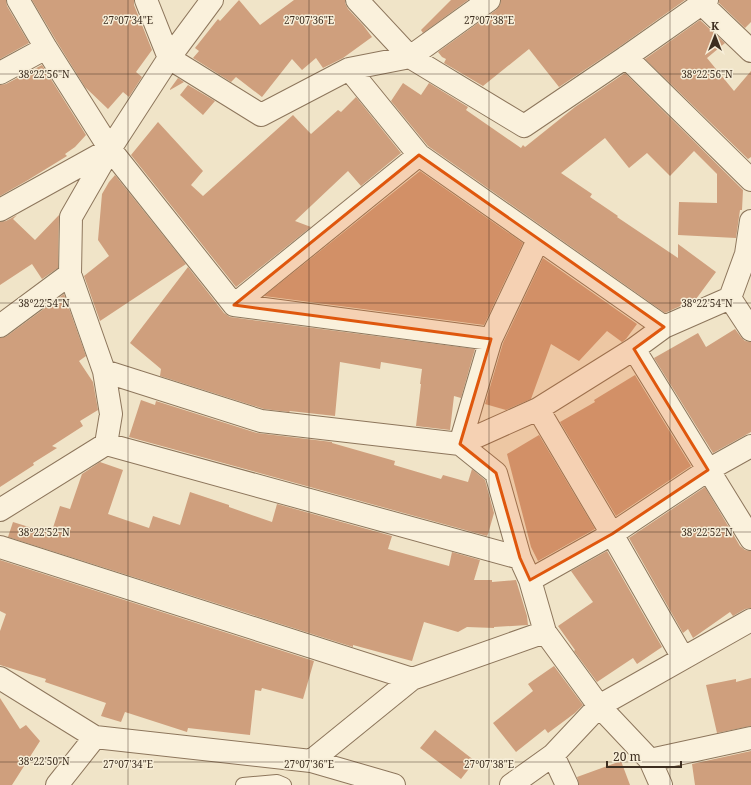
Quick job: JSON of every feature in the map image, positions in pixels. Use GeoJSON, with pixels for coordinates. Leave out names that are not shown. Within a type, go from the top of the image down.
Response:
{"type":"FeatureCollection","features":[{"type":"Feature","properties":{"kind":"street"},"geometry":{"type":"LineString","coordinates":[[18,0],[46,48],[110,149],[234,305],[491,339]]}},
{"type":"Feature","properties":{"kind":"street"},"geometry":{"type":"LineString","coordinates":[[146,0],[169,58],[261,115],[348,69],[410,57],[489,0]]}},
{"type":"Feature","properties":{"kind":"street"},"geometry":{"type":"LineString","coordinates":[[106,444],[111,414],[104,371],[70,274],[71,217],[110,149],[169,58],[212,0]]}},
{"type":"Feature","properties":{"kind":"street"},"geometry":{"type":"LineString","coordinates":[[357,0],[410,57],[524,126],[704,2],[751,51]]}},
{"type":"Feature","properties":{"kind":"street"},"geometry":{"type":"LineString","coordinates":[[0,73],[46,48]]}},
{"type":"Feature","properties":{"kind":"street"},"geometry":{"type":"LineString","coordinates":[[626,57],[751,180]]}},
{"type":"Feature","properties":{"kind":"street"},"geometry":{"type":"LineString","coordinates":[[348,69],[419,155],[664,327]]}},
{"type":"Feature","properties":{"kind":"street"},"geometry":{"type":"LineString","coordinates":[[0,210],[110,149]]}},
{"type":"Feature","properties":{"kind":"street"},"geometry":{"type":"LineString","coordinates":[[234,305],[419,155]]}},
{"type":"Feature","properties":{"kind":"street"},"geometry":{"type":"LineString","coordinates":[[104,371],[260,421],[460,444],[538,410],[634,349],[664,327],[730,298],[748,254],[751,221]]}},
{"type":"Feature","properties":{"kind":"street"},"geometry":{"type":"LineString","coordinates":[[460,444],[491,339],[538,240]]}},
{"type":"Feature","properties":{"kind":"street"},"geometry":{"type":"LineString","coordinates":[[0,326],[70,274]]}},
{"type":"Feature","properties":{"kind":"street"},"geometry":{"type":"LineString","coordinates":[[730,298],[751,330]]}},
{"type":"Feature","properties":{"kind":"street"},"geometry":{"type":"LineString","coordinates":[[634,349],[751,540]]}},
{"type":"Feature","properties":{"kind":"street"},"geometry":{"type":"LineString","coordinates":[[538,410],[612,534],[683,658]]}},
{"type":"Feature","properties":{"kind":"street"},"geometry":{"type":"LineString","coordinates":[[0,510],[106,444],[520,558]]}},
{"type":"Feature","properties":{"kind":"street"},"geometry":{"type":"LineString","coordinates":[[460,444],[496,473],[520,558],[530,580],[545,632],[599,706],[650,760],[661,785]]}},
{"type":"Feature","properties":{"kind":"street"},"geometry":{"type":"LineString","coordinates":[[530,580],[612,534],[708,470],[751,446]]}},
{"type":"Feature","properties":{"kind":"street"},"geometry":{"type":"LineString","coordinates":[[0,547],[412,679]]}},
{"type":"Feature","properties":{"kind":"street"},"geometry":{"type":"LineString","coordinates":[[511,785],[553,755],[599,706],[751,620]]}},
{"type":"Feature","properties":{"kind":"street"},"geometry":{"type":"LineString","coordinates":[[310,760],[412,679],[545,632]]}},
{"type":"Feature","properties":{"kind":"street"},"geometry":{"type":"LineString","coordinates":[[0,678],[95,737],[310,760],[394,785]]}},
{"type":"Feature","properties":{"kind":"street"},"geometry":{"type":"LineString","coordinates":[[57,785],[95,737]]}},
{"type":"Feature","properties":{"kind":"street"},"geometry":{"type":"LineString","coordinates":[[650,760],[751,738]]}},
{"type":"Feature","properties":{"kind":"street"},"geometry":{"type":"LineString","coordinates":[[553,755],[567,785]]}},
{"type":"Feature","properties":{"kind":"lane"},"geometry":{"type":"LineString","coordinates":[[243,785],[277,782],[284,785]]}},
{"type":"Feature","properties":{"kind":"highlighted area"},"geometry":{"type":"Polygon","coordinates":[[[419,155],[664,327],[634,349],[708,470],[612,534],[530,580],[520,558],[496,473],[460,444],[491,339],[234,305],[419,155]]]}},
{"type":"Feature","properties":{"kind":"building"},"geometry":{"type":"Polygon","coordinates":[[[0,0],[6,0],[7,6],[29,43],[0,59],[0,0]]]}},
{"type":"Feature","properties":{"kind":"building"},"geometry":{"type":"Polygon","coordinates":[[[32,0],[134,0],[134,5],[152,50],[136,72],[142,77],[129,97],[123,92],[108,109],[85,87],[32,0]]]}},
{"type":"Feature","properties":{"kind":"building"},"geometry":{"type":"Polygon","coordinates":[[[239,0],[260,25],[294,0],[345,0],[348,9],[372,37],[343,58],[323,68],[316,58],[302,70],[292,59],[262,97],[236,77],[231,82],[193,58],[199,51],[195,48],[218,19],[220,21],[239,0]]]}},
{"type":"Feature","properties":{"kind":"building"},"geometry":{"type":"Polygon","coordinates":[[[451,0],[468,0],[423,33],[421,30],[451,0]]]}},
{"type":"Feature","properties":{"kind":"building"},"geometry":{"type":"Polygon","coordinates":[[[501,0],[685,0],[559,87],[529,49],[483,86],[444,63],[446,59],[438,52],[496,10],[500,5],[501,0]]]}},
{"type":"Feature","properties":{"kind":"building"},"geometry":{"type":"Polygon","coordinates":[[[719,0],[751,0],[751,22],[745,28],[719,3],[719,0]]]}},
{"type":"Feature","properties":{"kind":"building"},"geometry":{"type":"Polygon","coordinates":[[[700,20],[725,43],[707,58],[734,91],[751,71],[751,157],[748,159],[645,59],[700,20]]]}},
{"type":"Feature","properties":{"kind":"building"},"geometry":{"type":"Polygon","coordinates":[[[42,65],[86,135],[75,147],[65,154],[67,156],[0,196],[0,85],[6,84],[42,65]]]}},
{"type":"Feature","properties":{"kind":"building"},"geometry":{"type":"Polygon","coordinates":[[[625,73],[743,190],[742,210],[740,210],[736,238],[678,235],[679,202],[717,203],[717,174],[694,151],[670,176],[647,153],[629,168],[605,138],[561,173],[592,194],[590,197],[618,216],[617,217],[678,258],[678,244],[716,272],[696,299],[665,313],[428,146],[391,101],[403,83],[421,95],[429,83],[468,107],[466,110],[521,148],[523,145],[525,147],[575,107],[625,73]]]}},
{"type":"Feature","properties":{"kind":"building"},"geometry":{"type":"Polygon","coordinates":[[[178,78],[184,82],[170,90],[170,89],[178,78]]]}},
{"type":"Feature","properties":{"kind":"building"},"geometry":{"type":"Polygon","coordinates":[[[188,85],[215,101],[203,115],[180,95],[188,85]]]}},
{"type":"Feature","properties":{"kind":"building"},"geometry":{"type":"Polygon","coordinates":[[[356,97],[401,153],[361,186],[348,171],[295,221],[311,227],[236,287],[131,155],[158,122],[203,171],[191,185],[203,196],[293,115],[311,134],[338,110],[341,112],[356,97]]]}},
{"type":"Feature","properties":{"kind":"building"},"geometry":{"type":"Polygon","coordinates":[[[420,171],[523,243],[484,325],[264,296],[420,171]]]}},
{"type":"Feature","properties":{"kind":"building"},"geometry":{"type":"Polygon","coordinates":[[[115,175],[186,264],[100,321],[84,276],[109,256],[98,240],[102,194],[115,175]]]}},
{"type":"Feature","properties":{"kind":"building"},"geometry":{"type":"Polygon","coordinates":[[[17,215],[13,219],[35,240],[59,215],[58,268],[42,279],[32,264],[0,285],[0,222],[6,221],[17,215]]]}},
{"type":"Feature","properties":{"kind":"building"},"geometry":{"type":"Polygon","coordinates":[[[543,258],[637,324],[622,342],[607,331],[579,361],[551,344],[531,399],[506,410],[485,404],[503,343],[543,258]]]}},
{"type":"Feature","properties":{"kind":"building"},"geometry":{"type":"Polygon","coordinates":[[[188,267],[224,313],[230,317],[475,349],[461,398],[454,396],[450,430],[416,426],[422,369],[381,362],[380,369],[340,362],[335,416],[264,409],[160,376],[161,369],[130,343],[188,267]]]}},
{"type":"Feature","properties":{"kind":"building"},"geometry":{"type":"Polygon","coordinates":[[[64,294],[86,356],[79,361],[93,382],[98,410],[80,421],[83,426],[52,446],[57,448],[0,487],[0,338],[7,336],[64,294]]]}},
{"type":"Feature","properties":{"kind":"building"},"geometry":{"type":"Polygon","coordinates":[[[735,329],[745,341],[751,342],[751,432],[713,453],[654,358],[698,333],[706,347],[735,329]]]}},
{"type":"Feature","properties":{"kind":"building"},"geometry":{"type":"Polygon","coordinates":[[[635,375],[691,466],[616,516],[560,422],[595,402],[594,400],[635,375]]]}},
{"type":"Feature","properties":{"kind":"building"},"geometry":{"type":"Polygon","coordinates":[[[141,400],[155,405],[156,401],[257,433],[332,442],[395,461],[394,465],[441,479],[443,475],[468,482],[472,469],[485,480],[494,513],[488,534],[487,536],[129,437],[141,400]]]}},
{"type":"Feature","properties":{"kind":"building"},"geometry":{"type":"Polygon","coordinates":[[[539,435],[595,529],[538,561],[531,547],[507,454],[539,435]]]}},
{"type":"Feature","properties":{"kind":"building"},"geometry":{"type":"Polygon","coordinates":[[[100,462],[123,470],[108,514],[149,528],[153,516],[180,525],[190,492],[272,522],[277,504],[392,536],[388,549],[449,566],[452,552],[480,560],[474,580],[492,580],[492,582],[516,580],[527,616],[528,625],[494,628],[467,627],[458,632],[424,622],[412,661],[353,645],[353,647],[8,537],[13,522],[51,534],[60,506],[70,509],[82,474],[100,462]]]}},
{"type":"Feature","properties":{"kind":"building"},"geometry":{"type":"Polygon","coordinates":[[[705,487],[740,546],[745,550],[751,551],[751,608],[745,609],[733,616],[730,612],[693,638],[688,629],[683,633],[629,538],[705,487]]]}},
{"type":"Feature","properties":{"kind":"building"},"geometry":{"type":"Polygon","coordinates":[[[607,551],[662,647],[637,664],[633,658],[597,682],[558,626],[593,602],[571,571],[607,551]]]}},
{"type":"Feature","properties":{"kind":"building"},"geometry":{"type":"Polygon","coordinates":[[[0,560],[314,661],[303,699],[262,688],[261,691],[255,690],[250,735],[188,728],[187,732],[125,712],[121,722],[101,716],[106,703],[45,682],[46,679],[0,665],[0,631],[6,614],[0,611],[0,560]]]}},
{"type":"Feature","properties":{"kind":"building"},"geometry":{"type":"Polygon","coordinates":[[[554,666],[583,705],[575,713],[548,733],[545,729],[516,752],[493,723],[533,691],[528,684],[554,666]]]}},
{"type":"Feature","properties":{"kind":"building"},"geometry":{"type":"Polygon","coordinates":[[[751,678],[751,726],[717,733],[706,685],[736,679],[736,682],[751,678]]]}},
{"type":"Feature","properties":{"kind":"building"},"geometry":{"type":"Polygon","coordinates":[[[0,698],[20,729],[26,725],[40,741],[12,785],[0,785],[0,698]]]}},
{"type":"Feature","properties":{"kind":"building"},"geometry":{"type":"Polygon","coordinates":[[[435,730],[475,761],[461,779],[420,748],[435,730]]]}},
{"type":"Feature","properties":{"kind":"building"},"geometry":{"type":"Polygon","coordinates":[[[751,751],[751,785],[695,785],[692,764],[751,751]]]}},
{"type":"Feature","properties":{"kind":"building"},"geometry":{"type":"Polygon","coordinates":[[[621,761],[630,785],[579,785],[577,777],[621,761]]]}}]}
